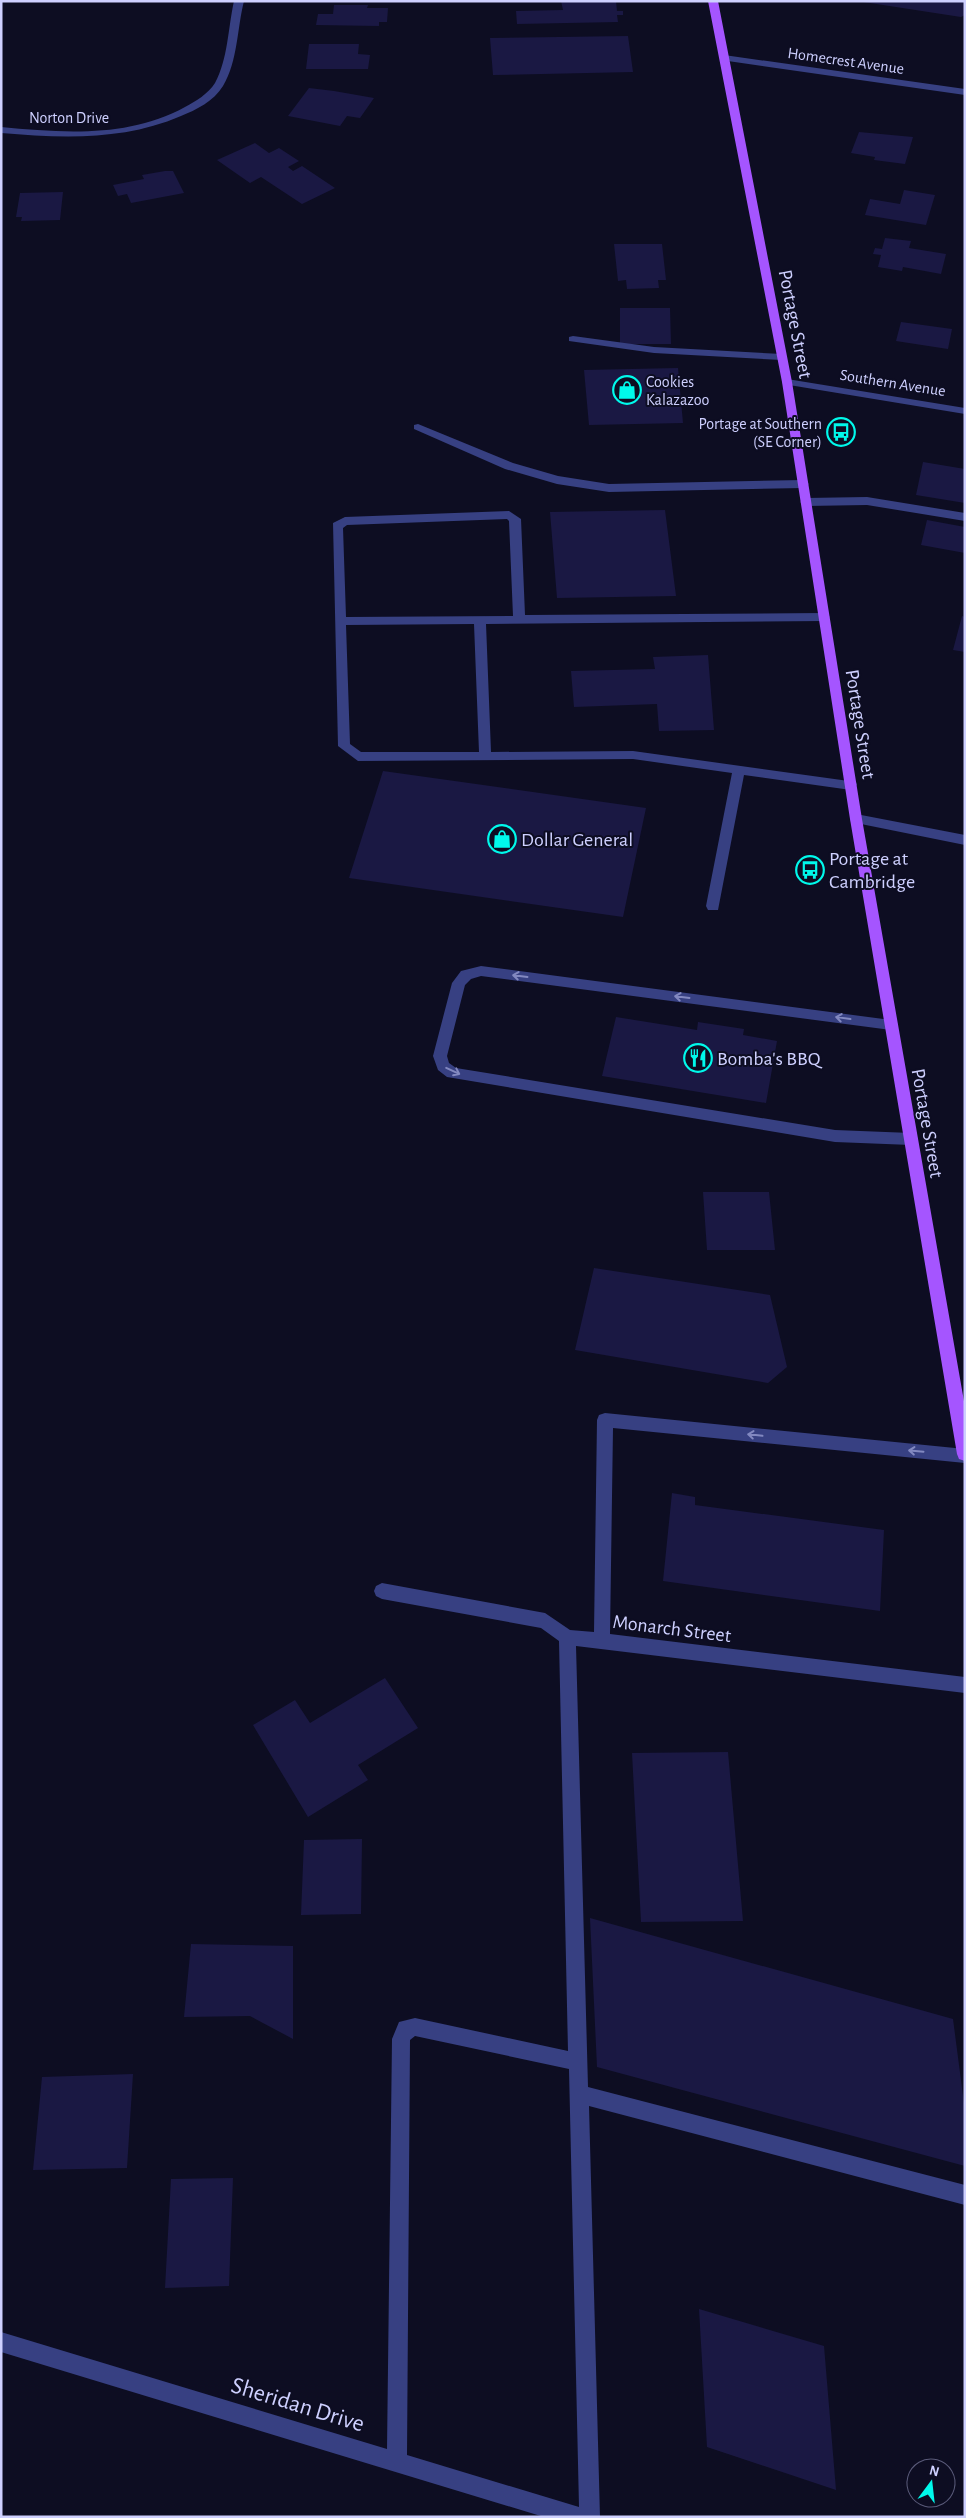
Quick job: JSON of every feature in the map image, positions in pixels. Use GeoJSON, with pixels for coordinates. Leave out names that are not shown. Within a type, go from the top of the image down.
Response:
{"type":"FeatureCollection","features":[{"type":"Feature","properties":{"kind":"main road","name":"Portage Street"},"geometry":{"type":"LineString","coordinates":[[713,1],[787,382],[856,819],[965,1455]]}},
{"type":"Feature","properties":{"kind":"street","name":"Norton Drive"},"geometry":{"type":"LineString","coordinates":[[1,130],[93,135],[136,129],[172,118],[200,104],[218,86],[227,60],[239,1]]}},
{"type":"Feature","properties":{"kind":"street","name":"Homecrest Avenue"},"geometry":{"type":"LineString","coordinates":[[724,58],[965,92]]}},
{"type":"Feature","properties":{"kind":"street"},"geometry":{"type":"LineString","coordinates":[[573,339],[654,350],[782,357]]}},
{"type":"Feature","properties":{"kind":"street","name":"Southern Avenue"},"geometry":{"type":"LineString","coordinates":[[787,382],[965,410]]}},
{"type":"Feature","properties":{"kind":"street"},"geometry":{"type":"LineString","coordinates":[[418,427],[509,466],[557,480],[609,488],[803,484]]}},
{"type":"Feature","properties":{"kind":"street"},"geometry":{"type":"LineString","coordinates":[[806,502],[867,501],[965,517]]}},
{"type":"Feature","properties":{"kind":"street"},"geometry":{"type":"LineString","coordinates":[[519,620],[515,519],[509,514],[345,521],[336,526],[344,746],[358,757],[633,755],[851,785]]}},
{"type":"Feature","properties":{"kind":"street"},"geometry":{"type":"LineString","coordinates":[[340,621],[824,617]]}},
{"type":"Feature","properties":{"kind":"street"},"geometry":{"type":"LineString","coordinates":[[480,620],[485,756]]}},
{"type":"Feature","properties":{"kind":"street"},"geometry":{"type":"LineString","coordinates":[[714,906],[740,770]]}},
{"type":"Feature","properties":{"kind":"street"},"geometry":{"type":"LineString","coordinates":[[856,819],[965,840]]}},
{"type":"Feature","properties":{"kind":"street"},"geometry":{"type":"LineString","coordinates":[[891,1025],[481,971],[466,975],[459,983],[440,1056],[443,1066],[452,1073],[834,1136],[911,1139]]}},
{"type":"Feature","properties":{"kind":"street"},"geometry":{"type":"LineString","coordinates":[[602,1641],[605,1420],[965,1455]]}},
{"type":"Feature","properties":{"kind":"street","name":"Monarch Street"},"geometry":{"type":"LineString","coordinates":[[382,1591],[545,1621],[567,1637],[965,1685]]}},
{"type":"Feature","properties":{"kind":"street"},"geometry":{"type":"LineString","coordinates":[[567,1637],[590,2517]]}},
{"type":"Feature","properties":{"kind":"street"},"geometry":{"type":"LineString","coordinates":[[397,2462],[401,2039],[406,2030],[415,2027],[578,2062]]}},
{"type":"Feature","properties":{"kind":"street"},"geometry":{"type":"LineString","coordinates":[[578,2094],[965,2195]]}},
{"type":"Feature","properties":{"kind":"street","name":"Sheridan Drive"},"geometry":{"type":"LineString","coordinates":[[1,2342],[579,2517]]}},
{"type":"Feature","properties":{"kind":"building"},"geometry":{"type":"Polygon","coordinates":[[[561,1],[616,1],[617,11],[623,11],[623,15],[617,15],[618,22],[517,24],[516,11],[563,10],[561,1]]]}},
{"type":"Feature","properties":{"kind":"building"},"geometry":{"type":"Polygon","coordinates":[[[857,1],[965,1],[965,15],[961,17],[857,1]]]}},
{"type":"Feature","properties":{"kind":"building"},"geometry":{"type":"Polygon","coordinates":[[[334,5],[368,5],[367,8],[388,8],[387,22],[379,22],[379,26],[316,25],[318,14],[333,14],[334,5]]]}},
{"type":"Feature","properties":{"kind":"building"},"geometry":{"type":"Polygon","coordinates":[[[628,36],[633,72],[493,75],[490,38],[628,36]]]}},
{"type":"Feature","properties":{"kind":"building"},"geometry":{"type":"Polygon","coordinates":[[[309,44],[359,44],[358,54],[370,55],[368,69],[306,69],[309,44]]]}},
{"type":"Feature","properties":{"kind":"building"},"geometry":{"type":"Polygon","coordinates":[[[309,88],[374,98],[360,118],[347,116],[340,126],[288,116],[309,88]]]}},
{"type":"Feature","properties":{"kind":"building"},"geometry":{"type":"Polygon","coordinates":[[[859,132],[913,137],[905,164],[874,160],[875,157],[851,153],[859,132]]]}},
{"type":"Feature","properties":{"kind":"building"},"geometry":{"type":"Polygon","coordinates":[[[255,143],[269,153],[279,148],[299,161],[288,167],[293,171],[302,166],[335,188],[302,204],[261,177],[250,183],[217,160],[255,143]]]}},
{"type":"Feature","properties":{"kind":"building"},"geometry":{"type":"Polygon","coordinates":[[[173,171],[184,193],[131,203],[127,194],[118,196],[113,185],[144,179],[142,175],[173,171]]]}},
{"type":"Feature","properties":{"kind":"building"},"geometry":{"type":"Polygon","coordinates":[[[904,190],[935,195],[926,225],[865,215],[870,199],[900,204],[904,190]]]}},
{"type":"Feature","properties":{"kind":"building"},"geometry":{"type":"Polygon","coordinates":[[[63,192],[60,220],[21,221],[22,217],[16,217],[20,193],[63,192]]]}},
{"type":"Feature","properties":{"kind":"building"},"geometry":{"type":"Polygon","coordinates":[[[885,238],[911,241],[909,248],[946,254],[941,274],[903,267],[902,271],[878,267],[881,255],[873,254],[875,248],[882,249],[885,238]]]}},
{"type":"Feature","properties":{"kind":"building"},"geometry":{"type":"Polygon","coordinates":[[[614,244],[662,244],[666,280],[658,280],[659,288],[627,289],[626,280],[618,281],[614,244]]]}},
{"type":"Feature","properties":{"kind":"building"},"geometry":{"type":"Polygon","coordinates":[[[620,308],[670,308],[671,344],[620,344],[620,308]]]}},
{"type":"Feature","properties":{"kind":"building"},"geometry":{"type":"Polygon","coordinates":[[[901,322],[952,329],[948,349],[896,341],[901,322]]]}},
{"type":"Feature","properties":{"kind":"building"},"geometry":{"type":"Polygon","coordinates":[[[678,368],[683,423],[589,425],[584,370],[678,368]]]}},
{"type":"Feature","properties":{"kind":"building"},"geometry":{"type":"Polygon","coordinates":[[[923,462],[965,469],[965,503],[916,495],[923,462]]]}},
{"type":"Feature","properties":{"kind":"building"},"geometry":{"type":"Polygon","coordinates":[[[665,510],[676,596],[557,598],[550,512],[665,510]]]}},
{"type":"Feature","properties":{"kind":"building"},"geometry":{"type":"Polygon","coordinates":[[[927,520],[965,527],[965,553],[921,545],[927,520]]]}},
{"type":"Feature","properties":{"kind":"building"},"geometry":{"type":"Polygon","coordinates":[[[962,616],[965,617],[965,652],[953,650],[962,616]]]}},
{"type":"Feature","properties":{"kind":"building"},"geometry":{"type":"Polygon","coordinates":[[[708,655],[714,730],[659,731],[657,704],[574,707],[571,671],[655,669],[653,657],[708,655]]]}},
{"type":"Feature","properties":{"kind":"building"},"geometry":{"type":"Polygon","coordinates":[[[383,771],[646,808],[623,917],[349,878],[383,771]]]}},
{"type":"Feature","properties":{"kind":"building"},"geometry":{"type":"Polygon","coordinates":[[[616,1017],[697,1030],[698,1022],[744,1029],[743,1035],[777,1041],[766,1103],[602,1076],[616,1017]]]}},
{"type":"Feature","properties":{"kind":"building"},"geometry":{"type":"Polygon","coordinates":[[[703,1192],[769,1192],[775,1250],[707,1250],[703,1192]]]}},
{"type":"Feature","properties":{"kind":"building"},"geometry":{"type":"Polygon","coordinates":[[[594,1268],[770,1295],[787,1367],[768,1383],[575,1350],[594,1268]]]}},
{"type":"Feature","properties":{"kind":"building"},"geometry":{"type":"Polygon","coordinates":[[[672,1493],[695,1497],[695,1505],[884,1530],[880,1611],[663,1581],[672,1493]]]}},
{"type":"Feature","properties":{"kind":"building"},"geometry":{"type":"Polygon","coordinates":[[[385,1678],[418,1728],[358,1765],[368,1780],[308,1817],[253,1725],[295,1700],[310,1723],[385,1678]]]}},
{"type":"Feature","properties":{"kind":"building"},"geometry":{"type":"Polygon","coordinates":[[[728,1752],[743,1921],[641,1922],[632,1753],[728,1752]]]}},
{"type":"Feature","properties":{"kind":"building"},"geometry":{"type":"Polygon","coordinates":[[[362,1839],[361,1914],[301,1915],[304,1840],[362,1839]]]}},
{"type":"Feature","properties":{"kind":"building"},"geometry":{"type":"Polygon","coordinates":[[[590,1918],[953,2019],[965,2111],[965,2166],[597,2067],[590,1918]]]}},
{"type":"Feature","properties":{"kind":"building"},"geometry":{"type":"Polygon","coordinates":[[[191,1944],[293,1946],[293,2039],[250,2016],[184,2017],[191,1944]]]}},
{"type":"Feature","properties":{"kind":"building"},"geometry":{"type":"Polygon","coordinates":[[[133,2074],[127,2168],[33,2170],[42,2077],[133,2074]]]}},
{"type":"Feature","properties":{"kind":"building"},"geometry":{"type":"Polygon","coordinates":[[[233,2178],[229,2286],[165,2288],[171,2179],[233,2178]]]}},
{"type":"Feature","properties":{"kind":"building"},"geometry":{"type":"Polygon","coordinates":[[[699,2309],[824,2346],[836,2490],[707,2447],[699,2309]]]}},
{"type":"Feature","properties":{"kind":"place","name":"Cookies Kalazazoo"},"geometry":{"type":"Point","coordinates":[627,390]}},
{"type":"Feature","properties":{"kind":"place","name":"Portage at Southern (SE Corner)"},"geometry":{"type":"Point","coordinates":[841,432]}},
{"type":"Feature","properties":{"kind":"place","name":"Dollar General"},"geometry":{"type":"Point","coordinates":[502,839]}},
{"type":"Feature","properties":{"kind":"place","name":"Portage at Cambridge"},"geometry":{"type":"Point","coordinates":[810,870]}},
{"type":"Feature","properties":{"kind":"place","name":"Bomba's BBQ"},"geometry":{"type":"Point","coordinates":[698,1058]}}]}
